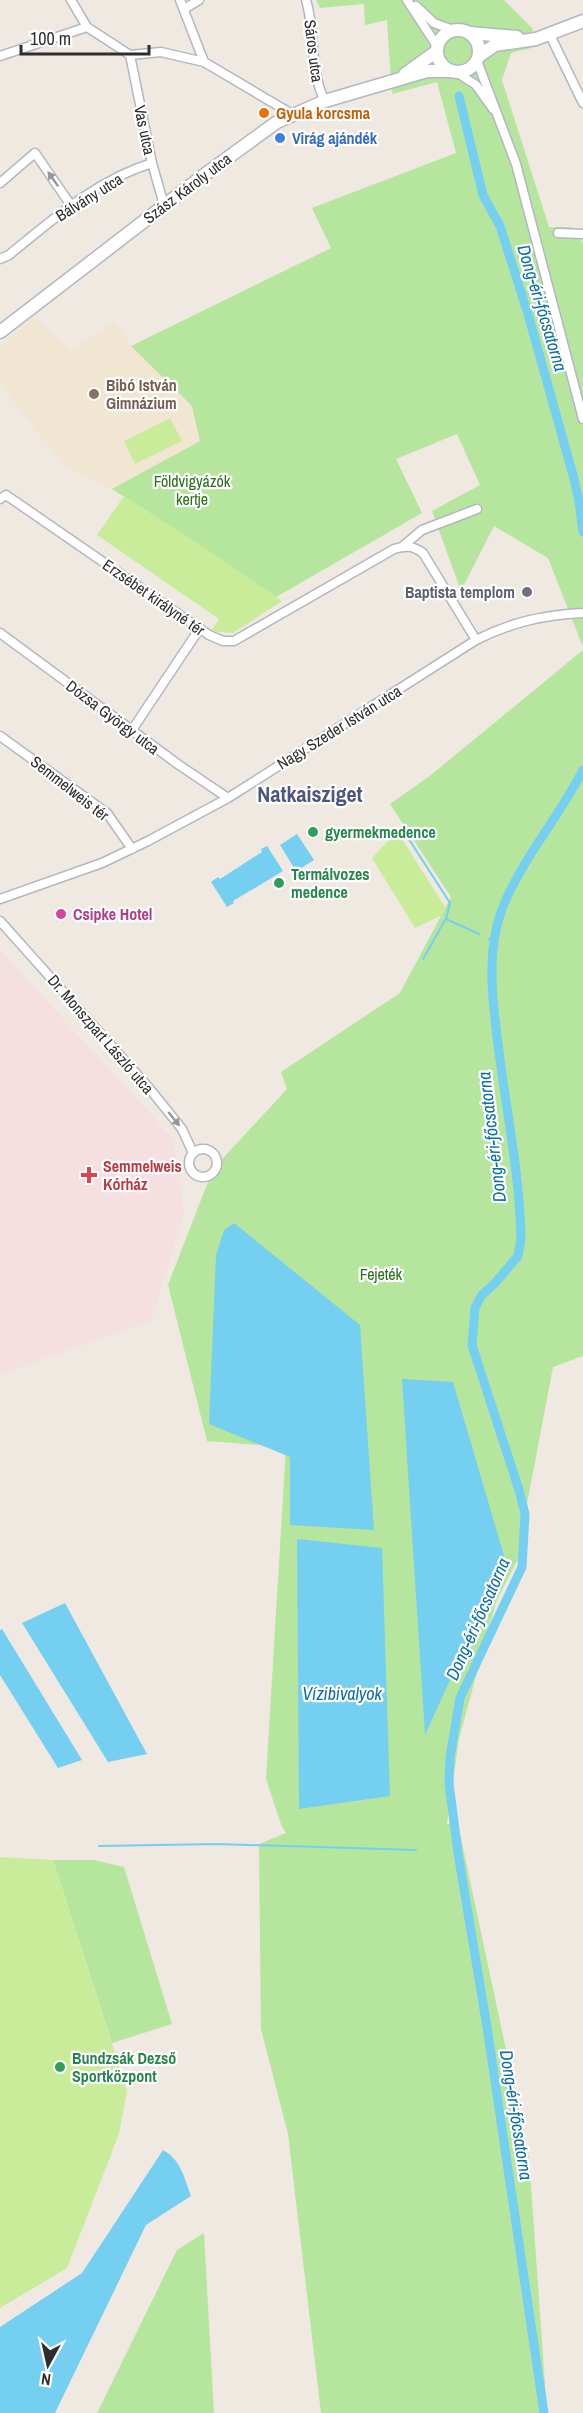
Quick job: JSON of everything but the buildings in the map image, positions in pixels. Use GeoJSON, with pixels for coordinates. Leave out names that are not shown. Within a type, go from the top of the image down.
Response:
{"type":"FeatureCollection","features":[{"type":"Feature","properties":{"kind":"main road"},"geometry":{"type":"LineString","coordinates":[[536,39],[470,33],[462,29],[453,30],[443,36],[437,49],[442,65],[453,71],[466,70],[495,45],[536,39],[583,21]]}},
{"type":"Feature","properties":{"kind":"main road"},"geometry":{"type":"LineString","coordinates":[[470,33],[479,45],[478,58]]}},
{"type":"Feature","properties":{"kind":"main road","name":"Szász Károly utca"},"geometry":{"type":"LineString","coordinates":[[394,82],[437,49]]}},
{"type":"Feature","properties":{"kind":"main road","name":"Szász Károly utca"},"geometry":{"type":"LineString","coordinates":[[0,332],[253,138],[292,114],[324,101],[428,71],[453,71]]}},
{"type":"Feature","properties":{"kind":"street"},"geometry":{"type":"LineString","coordinates":[[71,0],[87,27],[130,55],[161,52],[204,62],[292,114]]}},
{"type":"Feature","properties":{"kind":"street"},"geometry":{"type":"LineString","coordinates":[[199,0],[182,4],[204,62]]}},
{"type":"Feature","properties":{"kind":"street","name":"Sáros utca"},"geometry":{"type":"LineString","coordinates":[[306,0],[311,18],[319,87],[324,101]]}},
{"type":"Feature","properties":{"kind":"street"},"geometry":{"type":"LineString","coordinates":[[408,0],[434,23],[453,30]]}},
{"type":"Feature","properties":{"kind":"street"},"geometry":{"type":"LineString","coordinates":[[408,0],[437,49]]}},
{"type":"Feature","properties":{"kind":"street"},"geometry":{"type":"LineString","coordinates":[[0,56],[87,27]]}},
{"type":"Feature","properties":{"kind":"street"},"geometry":{"type":"LineString","coordinates":[[550,35],[583,103]]}},
{"type":"Feature","properties":{"kind":"street","name":"Vas utca"},"geometry":{"type":"LineString","coordinates":[[130,55],[152,164],[164,205]]}},
{"type":"Feature","properties":{"kind":"street"},"geometry":{"type":"LineString","coordinates":[[478,58],[501,118],[530,212],[583,419]]}},
{"type":"Feature","properties":{"kind":"street"},"geometry":{"type":"LineString","coordinates":[[453,71],[476,85],[501,118]]}},
{"type":"Feature","properties":{"kind":"street"},"geometry":{"type":"LineString","coordinates":[[0,183],[35,153],[70,204]]}},
{"type":"Feature","properties":{"kind":"street","name":"Bálvány utca"},"geometry":{"type":"LineString","coordinates":[[0,260],[70,204],[120,176],[152,164]]}},
{"type":"Feature","properties":{"kind":"street"},"geometry":{"type":"LineString","coordinates":[[558,233],[583,234]]}},
{"type":"Feature","properties":{"kind":"street","name":"Erzsébet királyné tér"},"geometry":{"type":"LineString","coordinates":[[3,497],[222,641],[234,641],[403,546],[422,530],[477,509]]}},
{"type":"Feature","properties":{"kind":"street"},"geometry":{"type":"LineString","coordinates":[[403,546],[414,546],[423,553],[476,640]]}},
{"type":"Feature","properties":{"kind":"street","name":"Nagy Szeder István utca"},"geometry":{"type":"LineString","coordinates":[[0,899],[102,863],[228,798],[476,640],[503,626],[521,621],[583,613]]}},
{"type":"Feature","properties":{"kind":"street"},"geometry":{"type":"LineString","coordinates":[[132,730],[200,628]]}},
{"type":"Feature","properties":{"kind":"street","name":"Dózsa György utca"},"geometry":{"type":"LineString","coordinates":[[0,633],[179,765],[228,798]]}},
{"type":"Feature","properties":{"kind":"street","name":"Semmelweis tér"},"geometry":{"type":"LineString","coordinates":[[0,736],[107,813],[132,849]]}},
{"type":"Feature","properties":{"kind":"street","name":"Dr. Monszpart László utca"},"geometry":{"type":"LineString","coordinates":[[0,921],[155,1095],[182,1129],[192,1153]]}},
{"type":"Feature","properties":{"kind":"shaded area","name":"Bibó István Gimnázium"},"geometry":{"type":"Polygon","coordinates":[[[34,317],[72,351],[114,322],[131,346],[192,406],[200,442],[112,489],[63,464],[0,383],[0,346],[34,317]]]}},
{"type":"Feature","properties":{"kind":"shaded area","name":"Semmelweis Kórház"},"geometry":{"type":"Polygon","coordinates":[[[0,950],[173,1139],[184,1212],[151,1321],[0,1374],[0,950]]]}},
{"type":"Feature","properties":{"kind":"green space","name":"Földvigyázók kertje"},"geometry":{"type":"Polygon","coordinates":[[[316,0],[504,0],[532,28],[539,46],[511,53],[502,80],[549,227],[572,227],[583,243],[583,647],[548,558],[494,526],[461,591],[432,511],[480,485],[457,434],[396,459],[422,513],[276,597],[112,489],[200,441],[192,406],[131,346],[331,248],[312,208],[456,153],[437,82],[392,94],[387,20],[365,25],[364,4],[320,8],[316,0]]]}},
{"type":"Feature","properties":{"kind":"green space"},"geometry":{"type":"Polygon","coordinates":[[[170,418],[182,441],[135,464],[124,441],[170,418]]]}},
{"type":"Feature","properties":{"kind":"green space"},"geometry":{"type":"Polygon","coordinates":[[[124,496],[282,601],[233,633],[211,631],[219,619],[97,535],[124,496]]]}},
{"type":"Feature","properties":{"kind":"green space","name":"Fejeték"},"geometry":{"type":"Polygon","coordinates":[[[583,650],[583,1356],[553,1367],[527,1504],[519,1510],[528,1539],[496,1602],[459,1739],[447,1824],[458,1824],[529,2158],[547,2413],[321,2413],[288,2134],[261,2029],[259,1844],[286,1833],[266,1779],[286,1447],[207,1441],[168,1285],[213,1169],[287,1089],[281,1072],[400,993],[451,897],[390,804],[431,775],[583,650]]]}},
{"type":"Feature","properties":{"kind":"green space"},"geometry":{"type":"Polygon","coordinates":[[[397,831],[445,907],[442,915],[415,928],[372,858],[397,831]]]}},
{"type":"Feature","properties":{"kind":"green space","name":"Bundzsák Dezső Sportközpont"},"geometry":{"type":"Polygon","coordinates":[[[0,1857],[53,1860],[127,2091],[119,2134],[67,2268],[0,2308],[0,1857]]]}},
{"type":"Feature","properties":{"kind":"green space"},"geometry":{"type":"Polygon","coordinates":[[[53,1860],[94,1860],[124,1867],[172,2024],[112,2043],[53,1860]]]}},
{"type":"Feature","properties":{"kind":"green space"},"geometry":{"type":"Polygon","coordinates":[[[204,2233],[214,2413],[97,2413],[177,2250],[204,2233]]]}},
{"type":"Feature","properties":{"kind":"water"},"geometry":{"type":"Polygon","coordinates":[[[297,834],[314,860],[296,871],[280,845],[297,834]]]}},
{"type":"Feature","properties":{"kind":"water"},"geometry":{"type":"Polygon","coordinates":[[[267,846],[283,871],[233,901],[234,903],[227,907],[211,882],[218,877],[220,879],[262,852],[261,849],[267,846]]]}},
{"type":"Feature","properties":{"kind":"water"},"geometry":{"type":"Polygon","coordinates":[[[234,1223],[360,1325],[374,1530],[290,1525],[290,1457],[209,1424],[216,1255],[224,1230],[234,1223]]]}},
{"type":"Feature","properties":{"kind":"water"},"geometry":{"type":"Polygon","coordinates":[[[402,1379],[453,1382],[505,1559],[425,1735],[402,1379]]]}},
{"type":"Feature","properties":{"kind":"water","name":"Vízibivalyok"},"geometry":{"type":"Polygon","coordinates":[[[297,1539],[382,1548],[390,1796],[299,1809],[297,1539]]]}},
{"type":"Feature","properties":{"kind":"water"},"geometry":{"type":"Polygon","coordinates":[[[65,1603],[147,1754],[108,1762],[22,1623],[65,1603]]]}},
{"type":"Feature","properties":{"kind":"water"},"geometry":{"type":"Polygon","coordinates":[[[2,1629],[82,1760],[58,1768],[0,1675],[0,1630],[2,1629]]]}},
{"type":"Feature","properties":{"kind":"water"},"geometry":{"type":"Polygon","coordinates":[[[163,2150],[178,2164],[191,2196],[146,2225],[55,2413],[0,2413],[0,2327],[82,2273],[163,2150]]]}},
{"type":"Feature","properties":{"kind":"waterway","name":"Dong-éri-főcsatorna"},"geometry":{"type":"LineString","coordinates":[[459,96],[483,195],[500,226],[528,314],[573,475],[583,532]]}},
{"type":"Feature","properties":{"kind":"waterway","name":"Dong-éri-főcsatorna"},"geometry":{"type":"LineString","coordinates":[[544,2413],[449,1783],[450,1757],[460,1698],[522,1567],[525,1514],[472,1345],[475,1308],[481,1296],[518,1256],[521,1239],[516,1175],[492,989],[493,949],[501,912],[518,875],[583,770]]}},
{"type":"Feature","properties":{"kind":"waterway"},"geometry":{"type":"LineString","coordinates":[[403,830],[450,903],[446,919],[479,934]]}},
{"type":"Feature","properties":{"kind":"waterway"},"geometry":{"type":"LineString","coordinates":[[423,959],[445,920]]}},
{"type":"Feature","properties":{"kind":"waterway","name":"Dong-éri-főcsatorna"},"geometry":{"type":"LineString","coordinates":[[489,939],[495,941]]}},
{"type":"Feature","properties":{"kind":"waterway"},"geometry":{"type":"LineString","coordinates":[[99,1846],[217,1844],[416,1850]]}},
{"type":"Feature","properties":{"kind":"place","name":"Gyula korcsma"},"geometry":{"type":"Point","coordinates":[264,113]}},
{"type":"Feature","properties":{"kind":"place","name":"Virág ajándék"},"geometry":{"type":"Point","coordinates":[280,138]}},
{"type":"Feature","properties":{"kind":"place","name":"Bibó István Gimnázium"},"geometry":{"type":"Point","coordinates":[94,394]}},
{"type":"Feature","properties":{"kind":"place","name":"Baptista templom"},"geometry":{"type":"Point","coordinates":[527,592]}},
{"type":"Feature","properties":{"kind":"place","name":"gyermekmedence"},"geometry":{"type":"Point","coordinates":[313,832]}},
{"type":"Feature","properties":{"kind":"place","name":"Termálvozes medence"},"geometry":{"type":"Point","coordinates":[279,883]}},
{"type":"Feature","properties":{"kind":"place","name":"Csipke Hotel"},"geometry":{"type":"Point","coordinates":[61,914]}},
{"type":"Feature","properties":{"kind":"place","name":"Semmelweis Kórház"},"geometry":{"type":"Point","coordinates":[89,1175]}},
{"type":"Feature","properties":{"kind":"place","name":"Bundzsák Dezső Sportközpont"},"geometry":{"type":"Point","coordinates":[60,2067]}},
{"type":"Feature","properties":{"kind":"district","name":"Natkaisziget"},"geometry":{"type":"Point","coordinates":[310,794]}}]}
